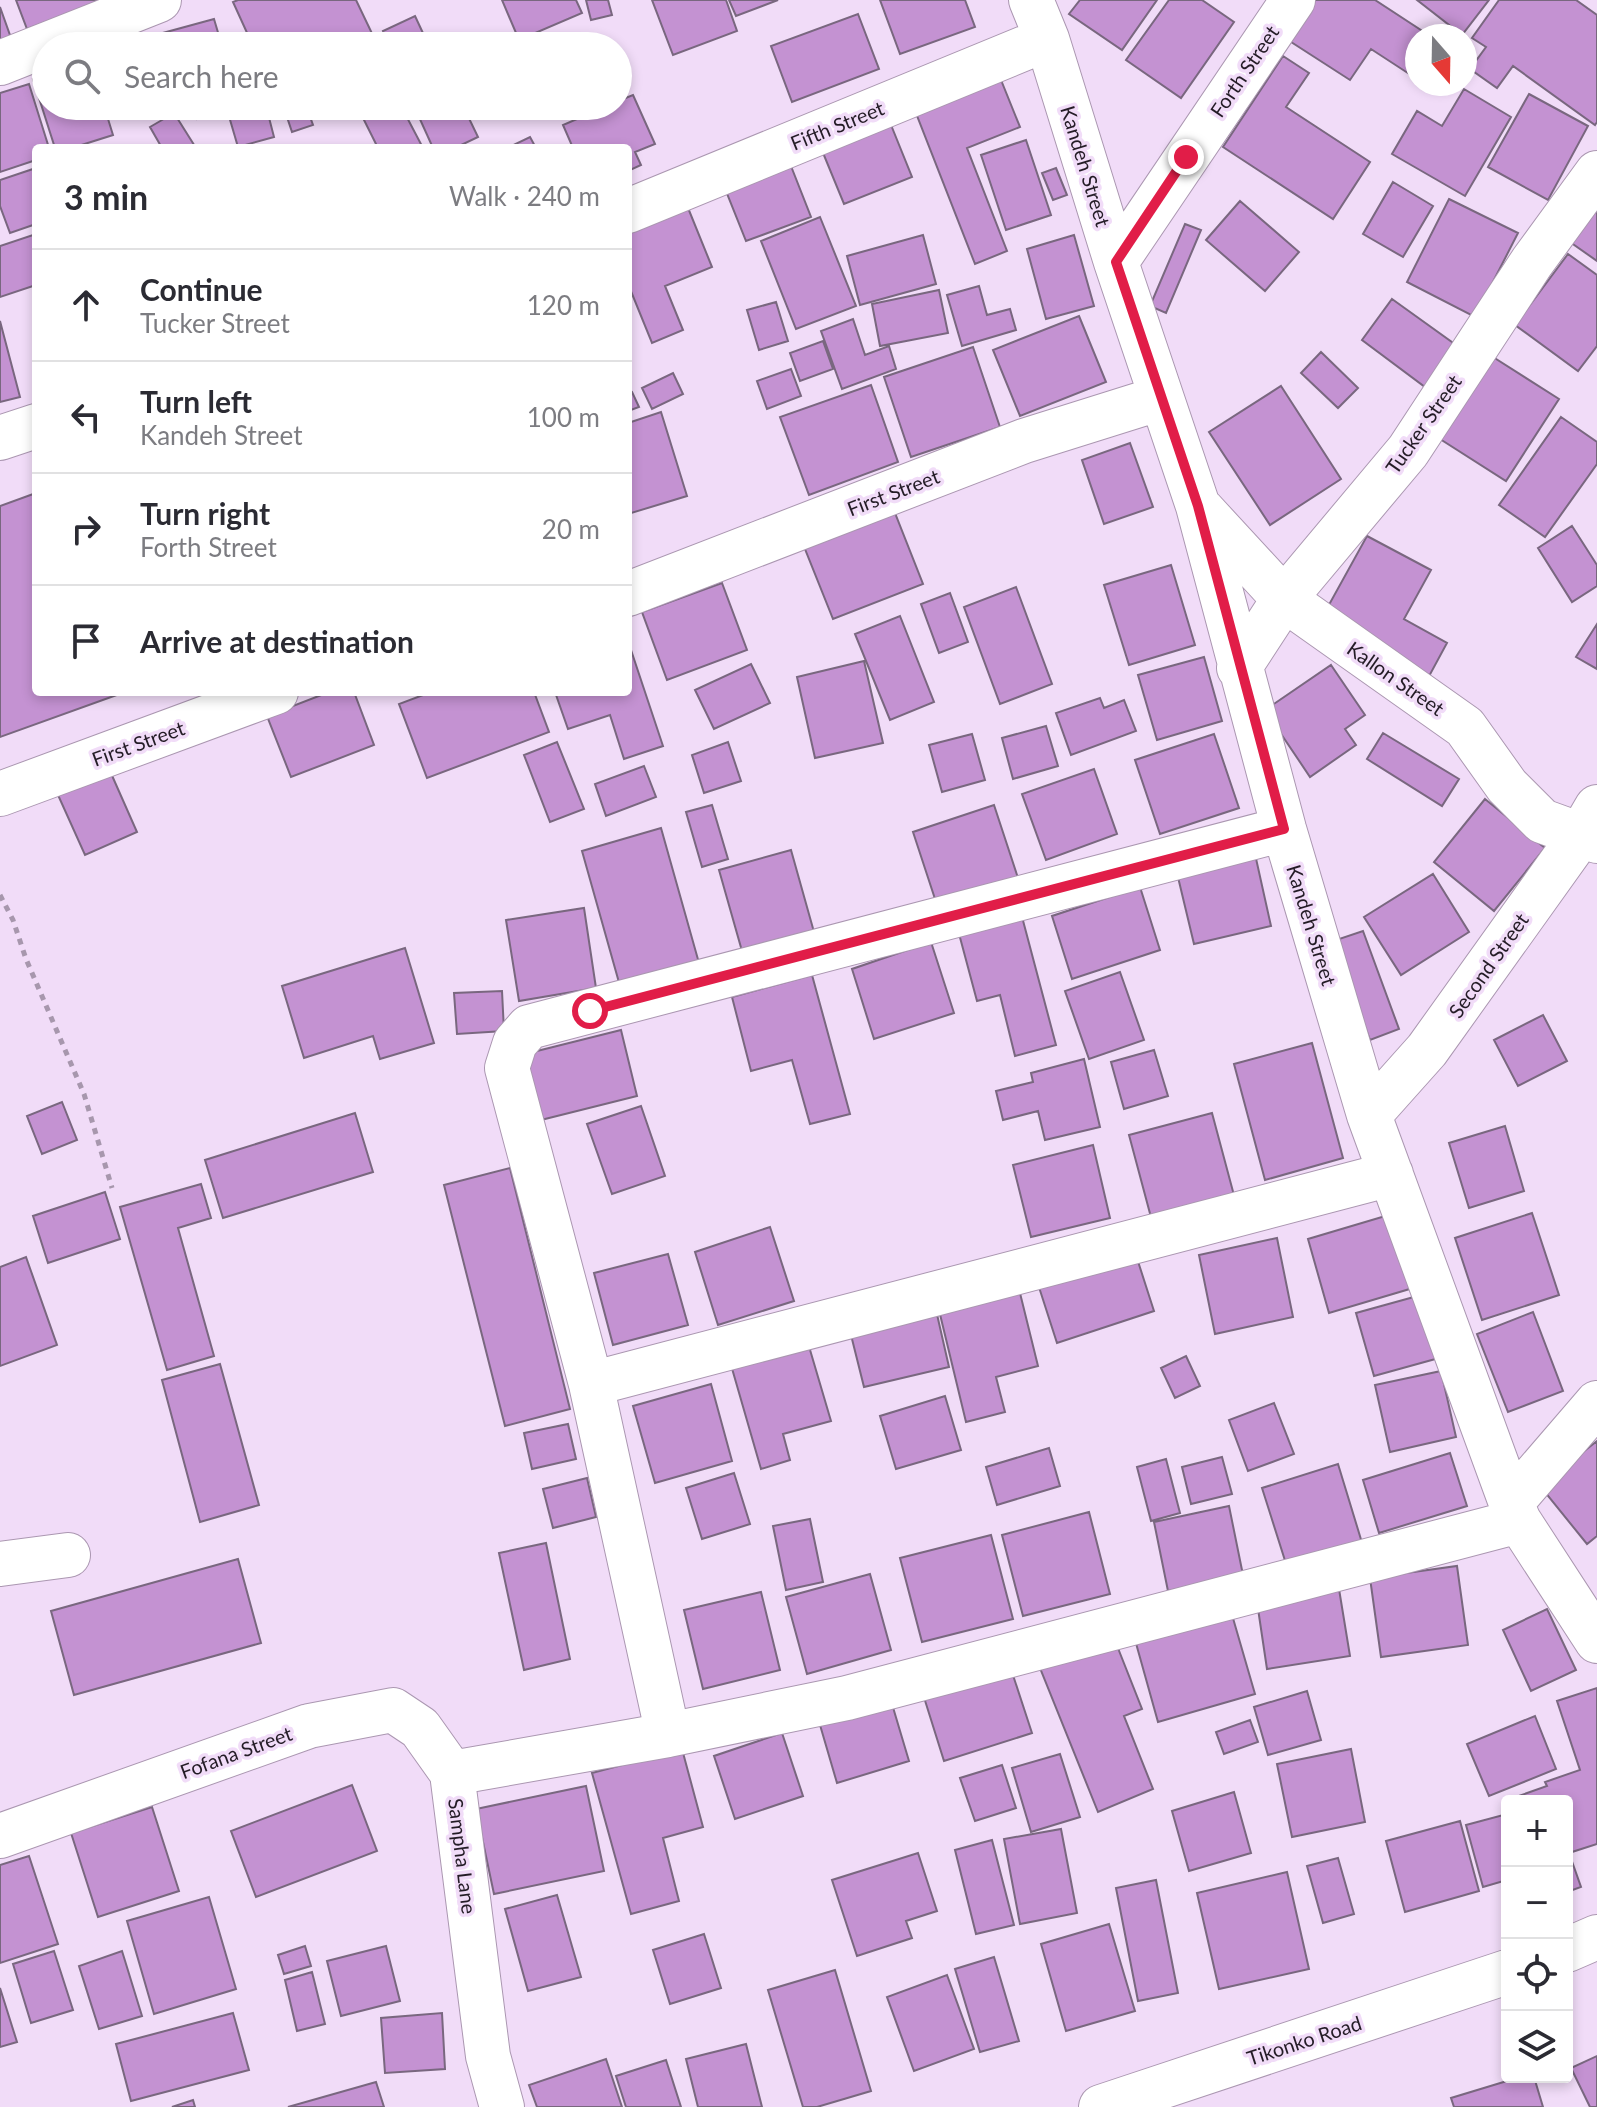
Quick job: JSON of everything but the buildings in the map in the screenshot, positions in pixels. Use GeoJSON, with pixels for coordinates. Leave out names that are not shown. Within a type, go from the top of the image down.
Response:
{"type":"FeatureCollection","features":[{"type":"Feature","properties":{"kind":"street"},"geometry":{"type":"LineString","coordinates":[[78,32],[159,0]]}},
{"type":"Feature","properties":{"kind":"street","name":"Forth Street"},"geometry":{"type":"LineString","coordinates":[[1116,262],[1293,0]]}},
{"type":"Feature","properties":{"kind":"street","name":"Kandeh Street"},"geometry":{"type":"LineString","coordinates":[[1039,20],[1198,506],[1284,829],[1369,1115],[1515,1512],[1597,1641]]}},
{"type":"Feature","properties":{"kind":"street","name":"Fifth Street"},"geometry":{"type":"LineString","coordinates":[[632,209],[1039,20]]}},
{"type":"Feature","properties":{"kind":"street"},"geometry":{"type":"LineString","coordinates":[[0,63],[32,50]]}},
{"type":"Feature","properties":{"kind":"street","name":"Tucker Street"},"geometry":{"type":"LineString","coordinates":[[1239,668],[1284,599],[1408,451],[1532,262],[1597,173]]}},
{"type":"Feature","properties":{"kind":"street","name":"First Street"},"geometry":{"type":"LineString","coordinates":[[632,592],[1024,441],[1161,398]]}},
{"type":"Feature","properties":{"kind":"street"},"geometry":{"type":"LineString","coordinates":[[0,438],[32,427]]}},
{"type":"Feature","properties":{"kind":"street","name":"Kallon Street"},"geometry":{"type":"LineString","coordinates":[[1198,506],[1284,599],[1465,727],[1507,786],[1542,821],[1591,828]]}},
{"type":"Feature","properties":{"kind":"street","name":"First Street"},"geometry":{"type":"LineString","coordinates":[[0,794],[265,696]]}},
{"type":"Feature","properties":{"kind":"street","name":"Second Street"},"geometry":{"type":"LineString","coordinates":[[1369,1115],[1427,1050],[1591,828]]}},
{"type":"Feature","properties":{"kind":"street"},"geometry":{"type":"LineString","coordinates":[[668,1735],[591,1384],[507,1068],[515,1043],[529,1027],[1284,829]]}},
{"type":"Feature","properties":{"kind":"street"},"geometry":{"type":"LineString","coordinates":[[591,1384],[1391,1174]]}},
{"type":"Feature","properties":{"kind":"street"},"geometry":{"type":"LineString","coordinates":[[1515,1512],[1597,1403]]}},
{"type":"Feature","properties":{"kind":"street","name":"Sampha Lane"},"geometry":{"type":"LineString","coordinates":[[502,2107],[488,2056],[452,1773],[668,1735],[847,1698],[1515,1512]]}},
{"type":"Feature","properties":{"kind":"street"},"geometry":{"type":"LineString","coordinates":[[0,1564],[68,1555]]}},
{"type":"Feature","properties":{"kind":"street","name":"Fofana Street"},"geometry":{"type":"LineString","coordinates":[[0,1836],[309,1726],[393,1710],[420,1728],[452,1773]]}},
{"type":"Feature","properties":{"kind":"street"},"geometry":{"type":"LineString","coordinates":[[1573,1947],[1597,1937]]}},
{"type":"Feature","properties":{"kind":"street","name":"Tikonko Road"},"geometry":{"type":"LineString","coordinates":[[1101,2107],[1501,1974]]}},
{"type":"Feature","properties":{"kind":"path"},"geometry":{"type":"LineString","coordinates":[[0,895],[84,1094],[112,1188]]}},
{"type":"Feature","properties":{"kind":"route"},"geometry":{"type":"LineString","coordinates":[[590,1011],[1284,829],[1198,506],[1116,262],[1186,157]]}}]}
